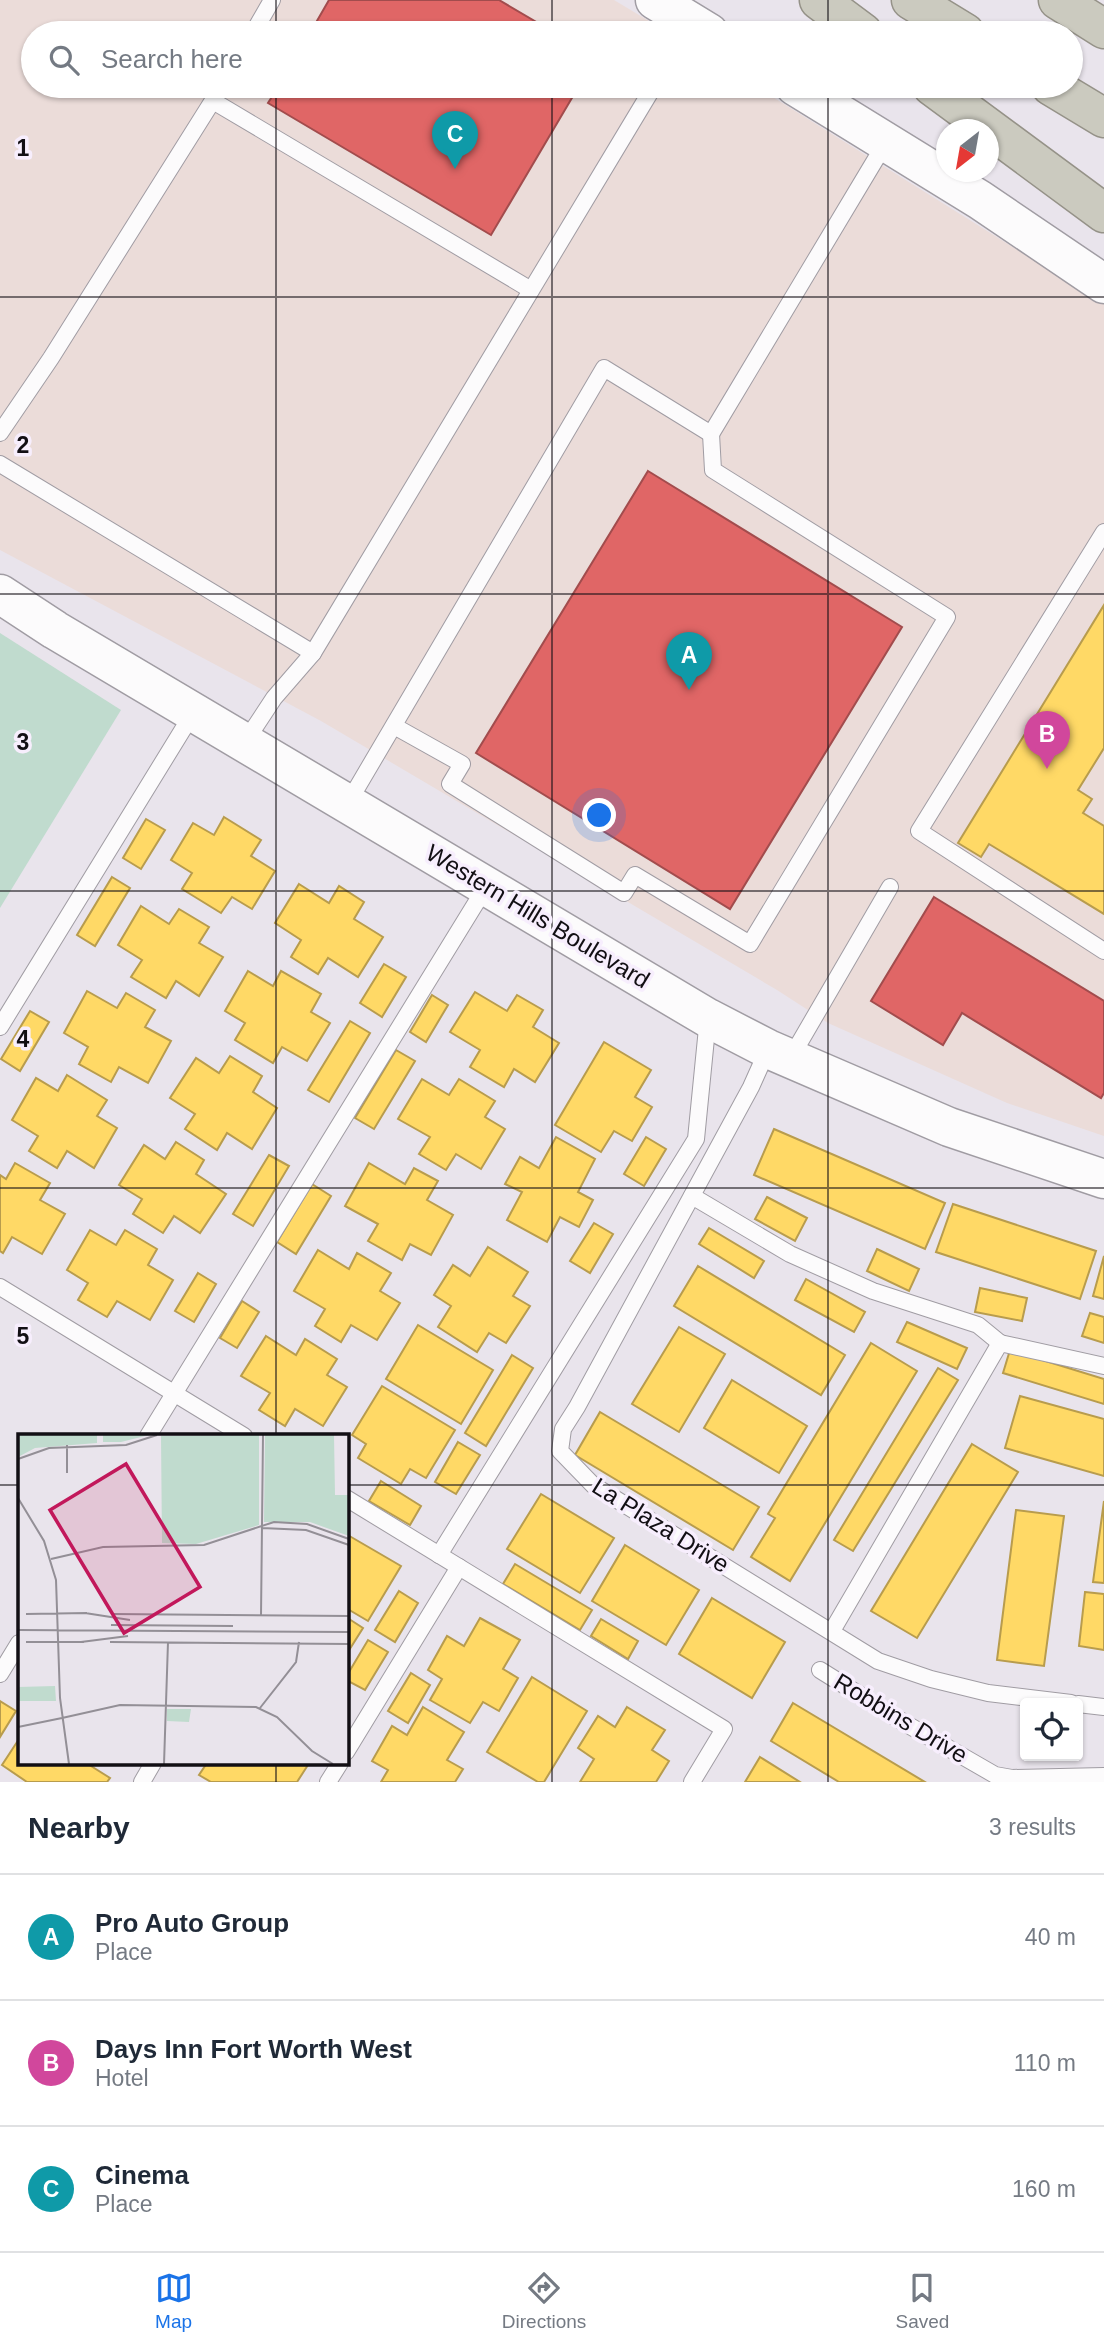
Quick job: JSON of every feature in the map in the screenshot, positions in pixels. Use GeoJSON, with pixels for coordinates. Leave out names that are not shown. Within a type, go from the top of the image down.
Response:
{"type":"FeatureCollection","features":[{"type":"Feature","properties":{"kind":"highway"},"geometry":{"type":"LineString","coordinates":[[819,0],[847,21]]}},
{"type":"Feature","properties":{"kind":"highway"},"geometry":{"type":"LineString","coordinates":[[911,0],[945,21]]}},
{"type":"Feature","properties":{"kind":"highway"},"geometry":{"type":"LineString","coordinates":[[1058,0],[1104,29]]}},
{"type":"Feature","properties":{"kind":"highway"},"geometry":{"type":"LineString","coordinates":[[948,98],[1104,213]]}},
{"type":"Feature","properties":{"kind":"highway"},"geometry":{"type":"LineString","coordinates":[[1071,98],[1104,118]]}},
{"type":"Feature","properties":{"kind":"street"},"geometry":{"type":"LineString","coordinates":[[655,0],[684,21]]}},
{"type":"Feature","properties":{"kind":"street"},"geometry":{"type":"LineString","coordinates":[[814,98],[980,200],[1104,284]]}},
{"type":"Feature","properties":{"kind":"street","name":"Western Hills Boulevard"},"geometry":{"type":"LineString","coordinates":[[0,594],[55,630],[708,1018],[779,1054],[949,1127],[1104,1179]]}},
{"type":"Feature","properties":{"kind":"lane"},"geometry":{"type":"LineString","coordinates":[[260,21],[272,0]]}},
{"type":"Feature","properties":{"kind":"lane"},"geometry":{"type":"LineString","coordinates":[[0,433],[51,358],[215,98]]}},
{"type":"Feature","properties":{"kind":"lane"},"geometry":{"type":"LineString","coordinates":[[245,742],[274,698],[313,653],[647,98]]}},
{"type":"Feature","properties":{"kind":"lane"},"geometry":{"type":"LineString","coordinates":[[213,102],[531,290]]}},
{"type":"Feature","properties":{"kind":"lane"},"geometry":{"type":"LineString","coordinates":[[394,726],[462,764],[450,784],[624,893],[635,875],[750,944],[947,617],[713,470],[711,434],[886,142]]}},
{"type":"Feature","properties":{"kind":"lane"},"geometry":{"type":"LineString","coordinates":[[348,803],[604,368],[711,434]]}},
{"type":"Feature","properties":{"kind":"lane"},"geometry":{"type":"LineString","coordinates":[[0,464],[313,653]]}},
{"type":"Feature","properties":{"kind":"lane"},"geometry":{"type":"LineString","coordinates":[[1104,532],[919,831],[1104,951]]}},
{"type":"Feature","properties":{"kind":"lane"},"geometry":{"type":"LineString","coordinates":[[0,1027],[194,712]]}},
{"type":"Feature","properties":{"kind":"lane"},"geometry":{"type":"LineString","coordinates":[[149,1434],[488,885]]}},
{"type":"Feature","properties":{"kind":"lane","name":"La Plaza Drive"},"geometry":{"type":"LineString","coordinates":[[890,887],[779,1054],[751,1087],[563,1429],[560,1451],[593,1485],[878,1661],[931,1679],[988,1693],[1030,1698]]}},
{"type":"Feature","properties":{"kind":"lane"},"geometry":{"type":"LineString","coordinates":[[439,1555],[696,1139],[708,1018]]}},
{"type":"Feature","properties":{"kind":"lane"},"geometry":{"type":"LineString","coordinates":[[692,1196],[790,1254],[873,1291],[978,1325],[1000,1343],[1104,1366]]}},
{"type":"Feature","properties":{"kind":"lane"},"geometry":{"type":"LineString","coordinates":[[0,1287],[241,1434]]}},
{"type":"Feature","properties":{"kind":"lane"},"geometry":{"type":"LineString","coordinates":[[832,1631],[1000,1343]]}},
{"type":"Feature","properties":{"kind":"lane"},"geometry":{"type":"LineString","coordinates":[[348,1499],[724,1729],[692,1782]]}},
{"type":"Feature","properties":{"kind":"lane"},"geometry":{"type":"LineString","coordinates":[[348,1749],[459,1567]]}},
{"type":"Feature","properties":{"kind":"lane"},"geometry":{"type":"LineString","coordinates":[[0,1674],[18,1645]]}},
{"type":"Feature","properties":{"kind":"lane","name":"Robbins Drive"},"geometry":{"type":"LineString","coordinates":[[820,1670],[993,1779],[1104,1776]]}},
{"type":"Feature","properties":{"kind":"lane"},"geometry":{"type":"LineString","coordinates":[[1083,1705],[1104,1707]]}},
{"type":"Feature","properties":{"kind":"lane"},"geometry":{"type":"LineString","coordinates":[[142,1782],[152,1764]]}},
{"type":"Feature","properties":{"kind":"lane"},"geometry":{"type":"LineString","coordinates":[[328,1782],[339,1764]]}},
{"type":"Feature","properties":{"kind":"shaded area"},"geometry":{"type":"Polygon","coordinates":[[[0,0],[614,0],[649,21],[21,21],[21,98],[774,98],[1104,304],[1104,1136],[1007,1103],[828,1023],[777,990],[321,721],[0,550],[0,0]]]}},
{"type":"Feature","properties":{"kind":"green space"},"geometry":{"type":"Polygon","coordinates":[[[0,633],[121,710],[0,908],[0,633]]]}},
{"type":"Feature","properties":{"kind":"building: Homes"},"geometry":{"type":"Polygon","coordinates":[[[1104,605],[1104,748],[1078,790],[1092,799],[1083,813],[1104,826],[1104,914],[989,844],[981,857],[958,843],[1104,605]]]}},
{"type":"Feature","properties":{"kind":"building: Homes"},"geometry":{"type":"Polygon","coordinates":[[[224,817],[261,840],[251,856],[275,871],[252,909],[232,897],[221,913],[182,889],[192,873],[171,860],[193,823],[214,835],[224,817]]]}},
{"type":"Feature","properties":{"kind":"building: Homes"},"geometry":{"type":"Polygon","coordinates":[[[146,819],[165,830],[141,869],[123,858],[146,819]]]}},
{"type":"Feature","properties":{"kind":"building: Homes"},"geometry":{"type":"Polygon","coordinates":[[[112,877],[130,888],[95,946],[77,935],[112,877]]]}},
{"type":"Feature","properties":{"kind":"building: Homes"},"geometry":{"type":"Polygon","coordinates":[[[299,884],[329,903],[339,886],[364,902],[354,919],[383,937],[358,977],[328,958],[318,974],[291,957],[301,940],[275,923],[299,884]]]}},
{"type":"Feature","properties":{"kind":"building: Homes"},"geometry":{"type":"Polygon","coordinates":[[[141,906],[169,924],[179,909],[209,927],[199,943],[223,957],[199,996],[176,981],[166,998],[131,977],[142,960],[118,945],[141,906]]]}},
{"type":"Feature","properties":{"kind":"building: Homes"},"geometry":{"type":"Polygon","coordinates":[[[384,964],[406,977],[382,1017],[360,1003],[384,964]]]}},
{"type":"Feature","properties":{"kind":"building: Homes"},"geometry":{"type":"Polygon","coordinates":[[[248,971],[273,986],[281,971],[321,994],[311,1012],[330,1023],[307,1061],[282,1047],[273,1063],[235,1040],[245,1023],[225,1011],[248,971]]]}},
{"type":"Feature","properties":{"kind":"building: Homes"},"geometry":{"type":"Polygon","coordinates":[[[87,991],[117,1008],[126,993],[155,1010],[145,1027],[171,1041],[148,1083],[119,1067],[111,1082],[79,1064],[88,1047],[64,1033],[87,991]]]}},
{"type":"Feature","properties":{"kind":"building: Homes"},"geometry":{"type":"Polygon","coordinates":[[[475,992],[507,1011],[517,995],[543,1010],[533,1027],[559,1043],[535,1082],[514,1069],[504,1087],[470,1067],[480,1050],[450,1032],[475,992]]]}},
{"type":"Feature","properties":{"kind":"building: Homes"},"geometry":{"type":"Polygon","coordinates":[[[432,995],[448,1005],[426,1042],[410,1032],[432,995]]]}},
{"type":"Feature","properties":{"kind":"building: Homes"},"geometry":{"type":"Polygon","coordinates":[[[30,1011],[49,1022],[20,1071],[1,1059],[30,1011]]]}},
{"type":"Feature","properties":{"kind":"building: Homes"},"geometry":{"type":"Polygon","coordinates":[[[350,1021],[370,1033],[329,1102],[308,1090],[350,1021]]]}},
{"type":"Feature","properties":{"kind":"building: Homes"},"geometry":{"type":"Polygon","coordinates":[[[604,1042],[651,1070],[635,1097],[652,1107],[632,1141],[614,1131],[601,1152],[555,1125],[604,1042]]]}},
{"type":"Feature","properties":{"kind":"building: Homes"},"geometry":{"type":"Polygon","coordinates":[[[396,1050],[415,1061],[374,1129],[355,1118],[396,1050]]]}},
{"type":"Feature","properties":{"kind":"building: Homes"},"geometry":{"type":"Polygon","coordinates":[[[230,1056],[262,1076],[253,1092],[277,1108],[252,1149],[227,1133],[217,1150],[185,1129],[195,1114],[170,1098],[196,1058],[219,1073],[230,1056]]]}},
{"type":"Feature","properties":{"kind":"building: Homes"},"geometry":{"type":"Polygon","coordinates":[[[67,1075],[107,1100],[97,1116],[117,1128],[94,1168],[67,1151],[57,1168],[29,1151],[38,1136],[12,1120],[36,1078],[58,1091],[67,1075]]]}},
{"type":"Feature","properties":{"kind":"building: Homes"},"geometry":{"type":"Polygon","coordinates":[[[422,1079],[449,1095],[459,1079],[495,1101],[485,1117],[505,1129],[481,1169],[456,1154],[446,1170],[419,1154],[430,1137],[398,1119],[422,1079]]]}},
{"type":"Feature","properties":{"kind":"building: Homes"},"geometry":{"type":"Polygon","coordinates":[[[774,1129],[945,1203],[925,1249],[754,1175],[774,1129]]]}},
{"type":"Feature","properties":{"kind":"building: Homes"},"geometry":{"type":"Polygon","coordinates":[[[556,1137],[595,1159],[578,1192],[593,1200],[579,1227],[560,1217],[547,1242],[507,1220],[522,1192],[505,1184],[520,1157],[539,1168],[556,1137]]]}},
{"type":"Feature","properties":{"kind":"building: Homes"},"geometry":{"type":"Polygon","coordinates":[[[646,1137],[666,1149],[644,1186],[624,1174],[646,1137]]]}},
{"type":"Feature","properties":{"kind":"building: Homes"},"geometry":{"type":"Polygon","coordinates":[[[176,1142],[204,1160],[196,1174],[226,1194],[200,1233],[174,1216],[163,1233],[133,1214],[142,1199],[119,1185],[144,1145],[165,1159],[176,1142]]]}},
{"type":"Feature","properties":{"kind":"building: Homes"},"geometry":{"type":"Polygon","coordinates":[[[269,1155],[289,1166],[253,1226],[233,1214],[269,1155]]]}},
{"type":"Feature","properties":{"kind":"building: Homes"},"geometry":{"type":"Polygon","coordinates":[[[15,1163],[50,1183],[40,1200],[65,1214],[42,1254],[12,1237],[3,1253],[0,1251],[0,1175],[6,1179],[15,1163]]]}},
{"type":"Feature","properties":{"kind":"building: Homes"},"geometry":{"type":"Polygon","coordinates":[[[369,1163],[405,1184],[414,1168],[438,1181],[427,1200],[453,1215],[431,1255],[410,1244],[402,1260],[368,1241],[378,1224],[345,1206],[369,1163]]]}},
{"type":"Feature","properties":{"kind":"building: Homes"},"geometry":{"type":"Polygon","coordinates":[[[312,1184],[331,1196],[296,1254],[277,1242],[312,1184]]]}},
{"type":"Feature","properties":{"kind":"building: Homes"},"geometry":{"type":"Polygon","coordinates":[[[767,1197],[807,1218],[795,1241],[755,1219],[767,1197]]]}},
{"type":"Feature","properties":{"kind":"building: Homes"},"geometry":{"type":"Polygon","coordinates":[[[953,1204],[1096,1251],[1080,1299],[936,1252],[953,1204]]]}},
{"type":"Feature","properties":{"kind":"building: Homes"},"geometry":{"type":"Polygon","coordinates":[[[594,1223],[613,1234],[590,1273],[570,1261],[594,1223]]]}},
{"type":"Feature","properties":{"kind":"building: Homes"},"geometry":{"type":"Polygon","coordinates":[[[709,1228],[764,1261],[754,1278],[699,1244],[709,1228]]]}},
{"type":"Feature","properties":{"kind":"building: Homes"},"geometry":{"type":"Polygon","coordinates":[[[90,1230],[116,1245],[125,1230],[157,1249],[148,1265],[173,1280],[150,1320],[117,1301],[107,1317],[78,1300],[88,1283],[67,1270],[90,1230]]]}},
{"type":"Feature","properties":{"kind":"building: Homes"},"geometry":{"type":"Polygon","coordinates":[[[488,1247],[528,1272],[513,1296],[530,1306],[506,1343],[489,1333],[477,1352],[438,1327],[451,1306],[434,1295],[453,1265],[470,1276],[488,1247]]]}},
{"type":"Feature","properties":{"kind":"building: Homes"},"geometry":{"type":"Polygon","coordinates":[[[877,1249],[919,1269],[909,1291],[867,1271],[877,1249]]]}},
{"type":"Feature","properties":{"kind":"building: Homes"},"geometry":{"type":"Polygon","coordinates":[[[318,1250],[349,1269],[357,1253],[391,1273],[380,1291],[400,1303],[377,1340],[351,1325],[341,1342],[315,1326],[325,1309],[294,1291],[318,1250]]]}},
{"type":"Feature","properties":{"kind":"building: Homes"},"geometry":{"type":"Polygon","coordinates":[[[1104,1256],[1104,1299],[1093,1296],[1104,1256]]]}},
{"type":"Feature","properties":{"kind":"building: Homes"},"geometry":{"type":"Polygon","coordinates":[[[698,1266],[845,1355],[821,1395],[674,1306],[698,1266]]]}},
{"type":"Feature","properties":{"kind":"building: Homes"},"geometry":{"type":"Polygon","coordinates":[[[198,1273],[216,1284],[194,1322],[175,1311],[198,1273]]]}},
{"type":"Feature","properties":{"kind":"building: Homes"},"geometry":{"type":"Polygon","coordinates":[[[806,1279],[865,1312],[854,1332],[795,1300],[806,1279]]]}},
{"type":"Feature","properties":{"kind":"building: Homes"},"geometry":{"type":"Polygon","coordinates":[[[980,1288],[1027,1298],[1022,1321],[975,1312],[980,1288]]]}},
{"type":"Feature","properties":{"kind":"building: Homes"},"geometry":{"type":"Polygon","coordinates":[[[242,1301],[259,1312],[237,1348],[220,1338],[242,1301]]]}},
{"type":"Feature","properties":{"kind":"building: Homes"},"geometry":{"type":"Polygon","coordinates":[[[1090,1313],[1104,1317],[1104,1343],[1082,1336],[1090,1313]]]}},
{"type":"Feature","properties":{"kind":"building: Homes"},"geometry":{"type":"Polygon","coordinates":[[[907,1322],[967,1348],[957,1369],[897,1342],[907,1322]]]}},
{"type":"Feature","properties":{"kind":"building: Homes"},"geometry":{"type":"Polygon","coordinates":[[[418,1325],[493,1370],[461,1424],[386,1379],[418,1325]]]}},
{"type":"Feature","properties":{"kind":"building: Homes"},"geometry":{"type":"Polygon","coordinates":[[[679,1327],[725,1354],[679,1432],[632,1404],[679,1327]]]}},
{"type":"Feature","properties":{"kind":"building: Homes"},"geometry":{"type":"Polygon","coordinates":[[[266,1336],[296,1355],[305,1339],[337,1359],[327,1375],[347,1387],[323,1426],[295,1409],[285,1426],[259,1410],[270,1393],[241,1376],[266,1336]]]}},
{"type":"Feature","properties":{"kind":"building: Homes"},"geometry":{"type":"Polygon","coordinates":[[[871,1343],[917,1371],[790,1581],[751,1557],[775,1518],[768,1514],[871,1343]]]}},
{"type":"Feature","properties":{"kind":"building: Homes"},"geometry":{"type":"Polygon","coordinates":[[[1010,1350],[1104,1379],[1104,1404],[1003,1373],[1010,1350]]]}},
{"type":"Feature","properties":{"kind":"building: Homes"},"geometry":{"type":"Polygon","coordinates":[[[512,1355],[533,1368],[486,1446],[465,1433],[512,1355]]]}},
{"type":"Feature","properties":{"kind":"building: Homes"},"geometry":{"type":"Polygon","coordinates":[[[938,1368],[958,1380],[853,1551],[834,1540],[938,1368]]]}},
{"type":"Feature","properties":{"kind":"building: Homes"},"geometry":{"type":"Polygon","coordinates":[[[732,1380],[807,1426],[779,1473],[704,1428],[732,1380]]]}},
{"type":"Feature","properties":{"kind":"building: Homes"},"geometry":{"type":"Polygon","coordinates":[[[382,1386],[455,1430],[426,1478],[410,1469],[401,1484],[358,1458],[366,1444],[352,1435],[382,1386]]]}},
{"type":"Feature","properties":{"kind":"building: Homes"},"geometry":{"type":"Polygon","coordinates":[[[1020,1396],[1104,1419],[1104,1476],[1005,1448],[1020,1396]]]}},
{"type":"Feature","properties":{"kind":"building: Homes"},"geometry":{"type":"Polygon","coordinates":[[[600,1412],[759,1507],[733,1550],[575,1455],[600,1412]]]}},
{"type":"Feature","properties":{"kind":"building: Homes"},"geometry":{"type":"Polygon","coordinates":[[[458,1442],[480,1455],[456,1494],[435,1482],[458,1442]]]}},
{"type":"Feature","properties":{"kind":"building: Homes"},"geometry":{"type":"Polygon","coordinates":[[[972,1444],[1018,1472],[917,1638],[871,1611],[972,1444]]]}},
{"type":"Feature","properties":{"kind":"building: Homes"},"geometry":{"type":"Polygon","coordinates":[[[381,1481],[421,1506],[410,1525],[369,1501],[381,1481]]]}},
{"type":"Feature","properties":{"kind":"building: Homes"},"geometry":{"type":"Polygon","coordinates":[[[541,1494],[614,1538],[580,1593],[507,1549],[541,1494]]]}},
{"type":"Feature","properties":{"kind":"building: Homes"},"geometry":{"type":"Polygon","coordinates":[[[1104,1501],[1104,1583],[1093,1582],[1104,1501]]]}},
{"type":"Feature","properties":{"kind":"building: Homes"},"geometry":{"type":"Polygon","coordinates":[[[1016,1510],[1064,1516],[1044,1666],[997,1660],[1016,1510]]]}},
{"type":"Feature","properties":{"kind":"building: Homes"},"geometry":{"type":"Polygon","coordinates":[[[348,1535],[401,1566],[368,1621],[348,1609],[348,1535]]]}},
{"type":"Feature","properties":{"kind":"building: Homes"},"geometry":{"type":"Polygon","coordinates":[[[625,1545],[699,1590],[666,1645],[592,1601],[625,1545]]]}},
{"type":"Feature","properties":{"kind":"building: Homes"},"geometry":{"type":"Polygon","coordinates":[[[515,1564],[592,1610],[580,1630],[503,1584],[515,1564]]]}},
{"type":"Feature","properties":{"kind":"building: Homes"},"geometry":{"type":"Polygon","coordinates":[[[399,1591],[418,1603],[395,1642],[375,1630],[399,1591]]]}},
{"type":"Feature","properties":{"kind":"building: Homes"},"geometry":{"type":"Polygon","coordinates":[[[1085,1592],[1104,1594],[1104,1650],[1079,1646],[1085,1592]]]}},
{"type":"Feature","properties":{"kind":"building: Homes"},"geometry":{"type":"Polygon","coordinates":[[[712,1598],[785,1642],[752,1698],[679,1654],[712,1598]]]}},
{"type":"Feature","properties":{"kind":"building: Homes"},"geometry":{"type":"Polygon","coordinates":[[[348,1618],[363,1628],[348,1652],[348,1618]]]}},
{"type":"Feature","properties":{"kind":"building: Homes"},"geometry":{"type":"Polygon","coordinates":[[[480,1618],[520,1640],[503,1669],[518,1678],[499,1711],[483,1702],[470,1723],[430,1700],[442,1679],[428,1670],[447,1636],[464,1646],[480,1618]]]}},
{"type":"Feature","properties":{"kind":"building: Homes"},"geometry":{"type":"Polygon","coordinates":[[[601,1619],[638,1641],[628,1659],[591,1636],[601,1619]]]}},
{"type":"Feature","properties":{"kind":"building: Homes"},"geometry":{"type":"Polygon","coordinates":[[[368,1640],[388,1652],[365,1690],[348,1681],[348,1674],[368,1640]]]}},
{"type":"Feature","properties":{"kind":"building: Homes"},"geometry":{"type":"Polygon","coordinates":[[[411,1673],[430,1685],[408,1723],[388,1711],[411,1673]]]}},
{"type":"Feature","properties":{"kind":"building: Homes"},"geometry":{"type":"Polygon","coordinates":[[[532,1677],[587,1711],[544,1782],[538,1782],[487,1752],[532,1677]]]}},
{"type":"Feature","properties":{"kind":"building: Homes"},"geometry":{"type":"Polygon","coordinates":[[[0,1701],[16,1711],[0,1737],[0,1701]]]}},
{"type":"Feature","properties":{"kind":"building: Homes"},"geometry":{"type":"Polygon","coordinates":[[[793,1703],[925,1782],[839,1782],[771,1741],[793,1703]]]}},
{"type":"Feature","properties":{"kind":"building: Homes"},"geometry":{"type":"Polygon","coordinates":[[[423,1707],[464,1732],[447,1760],[463,1769],[455,1782],[381,1782],[388,1770],[372,1761],[392,1726],[407,1735],[423,1707]]]}},
{"type":"Feature","properties":{"kind":"building: Homes"},"geometry":{"type":"Polygon","coordinates":[[[627,1707],[665,1730],[652,1750],[669,1761],[656,1782],[580,1782],[594,1759],[578,1748],[598,1716],[615,1727],[627,1707]]]}},
{"type":"Feature","properties":{"kind":"building: Homes"},"geometry":{"type":"Polygon","coordinates":[[[18,1741],[18,1764],[92,1764],[91,1766],[110,1778],[107,1782],[27,1782],[2,1765],[18,1741]]]}},
{"type":"Feature","properties":{"kind":"building: Homes"},"geometry":{"type":"Polygon","coordinates":[[[760,1757],[800,1782],[745,1782],[760,1757]]]}},
{"type":"Feature","properties":{"kind":"building: Homes"},"geometry":{"type":"Polygon","coordinates":[[[206,1764],[308,1765],[297,1782],[211,1782],[199,1775],[206,1764]]]}},
{"type":"Feature","properties":{"kind":"building: Shops"},"geometry":{"type":"Polygon","coordinates":[[[329,0],[499,0],[535,21],[317,21],[329,0]]]}},
{"type":"Feature","properties":{"kind":"building: Shops"},"geometry":{"type":"Polygon","coordinates":[[[271,98],[572,98],[491,235],[268,103],[271,98]]]}},
{"type":"Feature","properties":{"kind":"building: Shops"},"geometry":{"type":"Polygon","coordinates":[[[648,471],[902,627],[730,909],[476,753],[648,471]]]}},
{"type":"Feature","properties":{"kind":"building: Shops"},"geometry":{"type":"Polygon","coordinates":[[[934,897],[1104,1001],[1104,1093],[1101,1098],[962,1013],[943,1045],[871,1001],[934,897]]]}},
{"type":"Feature","properties":{"kind":"place","name":"Cinema"},"geometry":{"type":"Point","coordinates":[455,169]}},
{"type":"Feature","properties":{"kind":"place","name":"Pro Auto Group"},"geometry":{"type":"Point","coordinates":[689,690]}},
{"type":"Feature","properties":{"kind":"place","name":"Days Inn Fort Worth West"},"geometry":{"type":"Point","coordinates":[1047,769]}}]}
